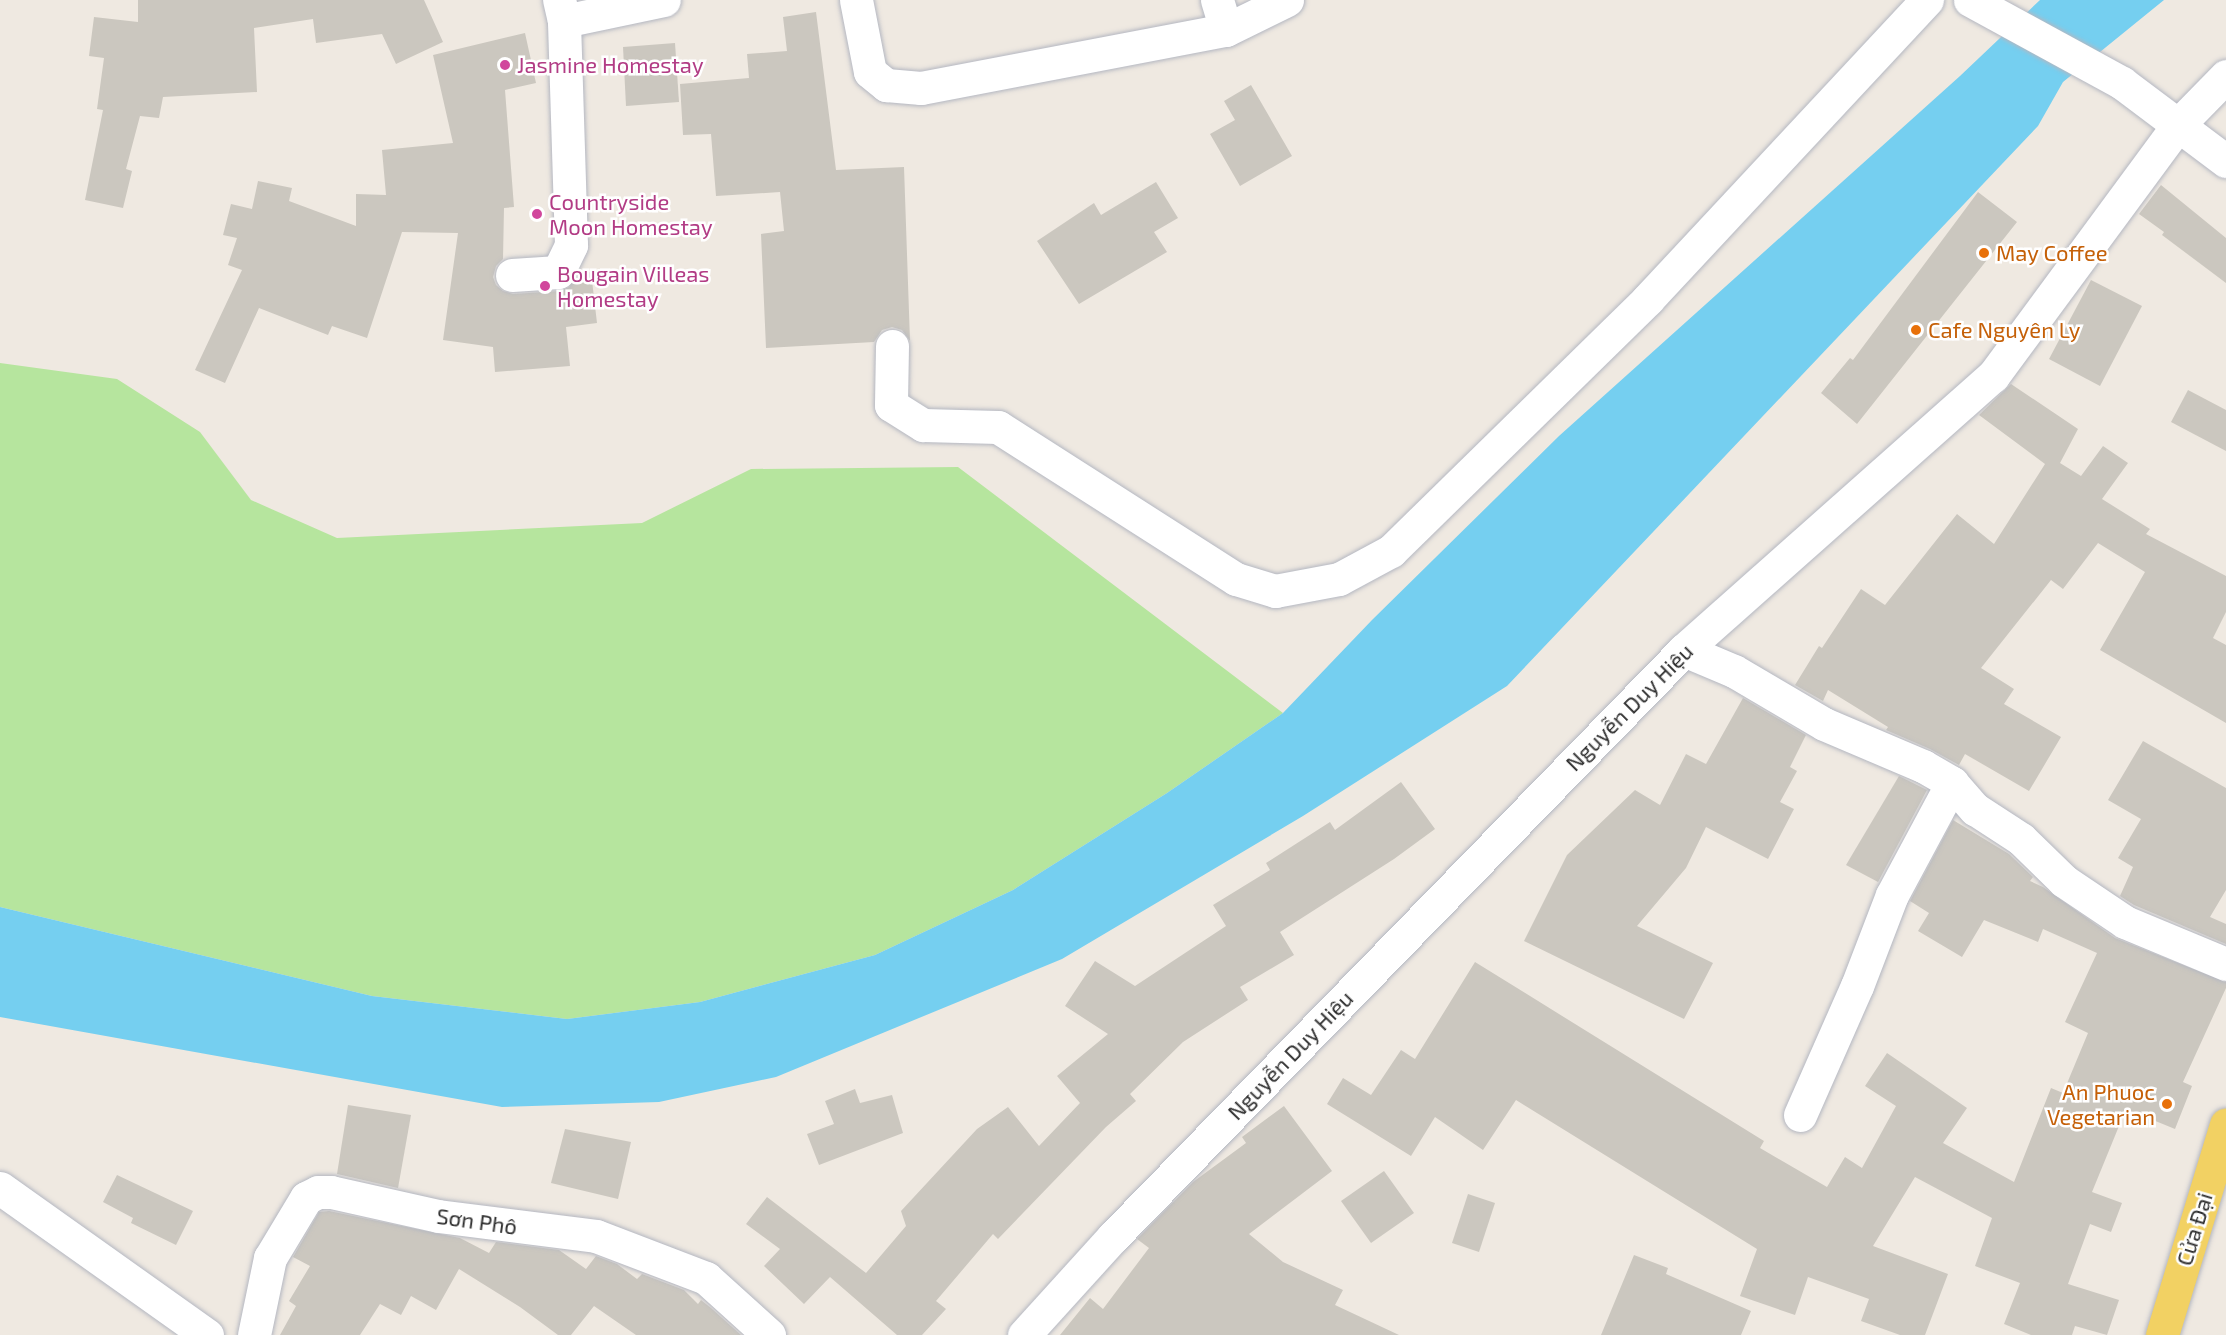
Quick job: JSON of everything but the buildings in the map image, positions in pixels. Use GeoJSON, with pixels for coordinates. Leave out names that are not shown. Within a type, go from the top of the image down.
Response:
{"type":"FeatureCollection","features":[{"type":"Feature","properties":{"kind":"main road","name":"Cửa Đại"},"geometry":{"type":"LineString","coordinates":[[2162,1335],[2226,1124]]}},
{"type":"Feature","properties":{"kind":"street"},"geometry":{"type":"LineString","coordinates":[[512,275],[558,272],[571,245],[561,11],[664,0]]}},
{"type":"Feature","properties":{"kind":"street"},"geometry":{"type":"LineString","coordinates":[[856,0],[870,72],[886,86],[921,88],[1287,0]]}},
{"type":"Feature","properties":{"kind":"street"},"geometry":{"type":"LineString","coordinates":[[892,346],[891,405],[923,425],[998,427],[1236,579],[1275,591],[1339,579],[1391,551],[1648,299],[1927,0]]}},
{"type":"Feature","properties":{"kind":"street"},"geometry":{"type":"LineString","coordinates":[[1975,2],[2122,83],[2226,161]]}},
{"type":"Feature","properties":{"kind":"street","name":"Nguyễn Duy Hiệu"},"geometry":{"type":"LineString","coordinates":[[1024,1335],[1113,1238],[1684,650],[1993,376],[2179,124],[2226,76]]}},
{"type":"Feature","properties":{"kind":"street"},"geometry":{"type":"LineString","coordinates":[[1684,650],[1734,671],[1824,724],[1923,766],[1952,783],[1975,809],[2020,839],[2064,881],[2116,916],[2226,964]]}},
{"type":"Feature","properties":{"kind":"street"},"geometry":{"type":"LineString","coordinates":[[1800,1115],[1857,986],[1892,895],[1952,783]]}},
{"type":"Feature","properties":{"kind":"street"},"geometry":{"type":"LineString","coordinates":[[0,1188],[207,1335]]}},
{"type":"Feature","properties":{"kind":"street","name":"Sơn Phô"},"geometry":{"type":"LineString","coordinates":[[254,1335],[270,1258],[306,1198],[318,1192],[324,1192],[438,1216],[596,1236],[706,1278],[769,1335]]}},
{"type":"Feature","properties":{"kind":"green space"},"geometry":{"type":"Polygon","coordinates":[[[0,363],[117,379],[200,432],[251,500],[337,538],[642,523],[751,469],[958,467],[1283,713],[1167,793],[1013,890],[875,955],[700,1002],[567,1019],[372,996],[0,907],[0,363]]]}},
{"type":"Feature","properties":{"kind":"water"},"geometry":{"type":"Polygon","coordinates":[[[2040,0],[2164,0],[2063,82],[2038,126],[1507,686],[1303,816],[1062,959],[776,1077],[659,1102],[502,1107],[0,1017],[0,907],[372,996],[567,1019],[700,1002],[875,955],[1013,890],[1167,793],[1283,713],[1372,620],[1559,436],[1960,76],[2040,0]]]}},
{"type":"Feature","properties":{"kind":"place","name":"Jasmine Homestay"},"geometry":{"type":"Point","coordinates":[505,65]}},
{"type":"Feature","properties":{"kind":"place","name":"Countryside Moon Homestay"},"geometry":{"type":"Point","coordinates":[537,214]}},
{"type":"Feature","properties":{"kind":"place","name":"May Coffee"},"geometry":{"type":"Point","coordinates":[1984,253]}},
{"type":"Feature","properties":{"kind":"place","name":"Bougain Villeas Homestay"},"geometry":{"type":"Point","coordinates":[545,286]}},
{"type":"Feature","properties":{"kind":"place","name":"Cafe Nguyên Ly"},"geometry":{"type":"Point","coordinates":[1916,330]}},
{"type":"Feature","properties":{"kind":"place","name":"An Phuoc Vegetarian"},"geometry":{"type":"Point","coordinates":[2167,1104]}}]}
